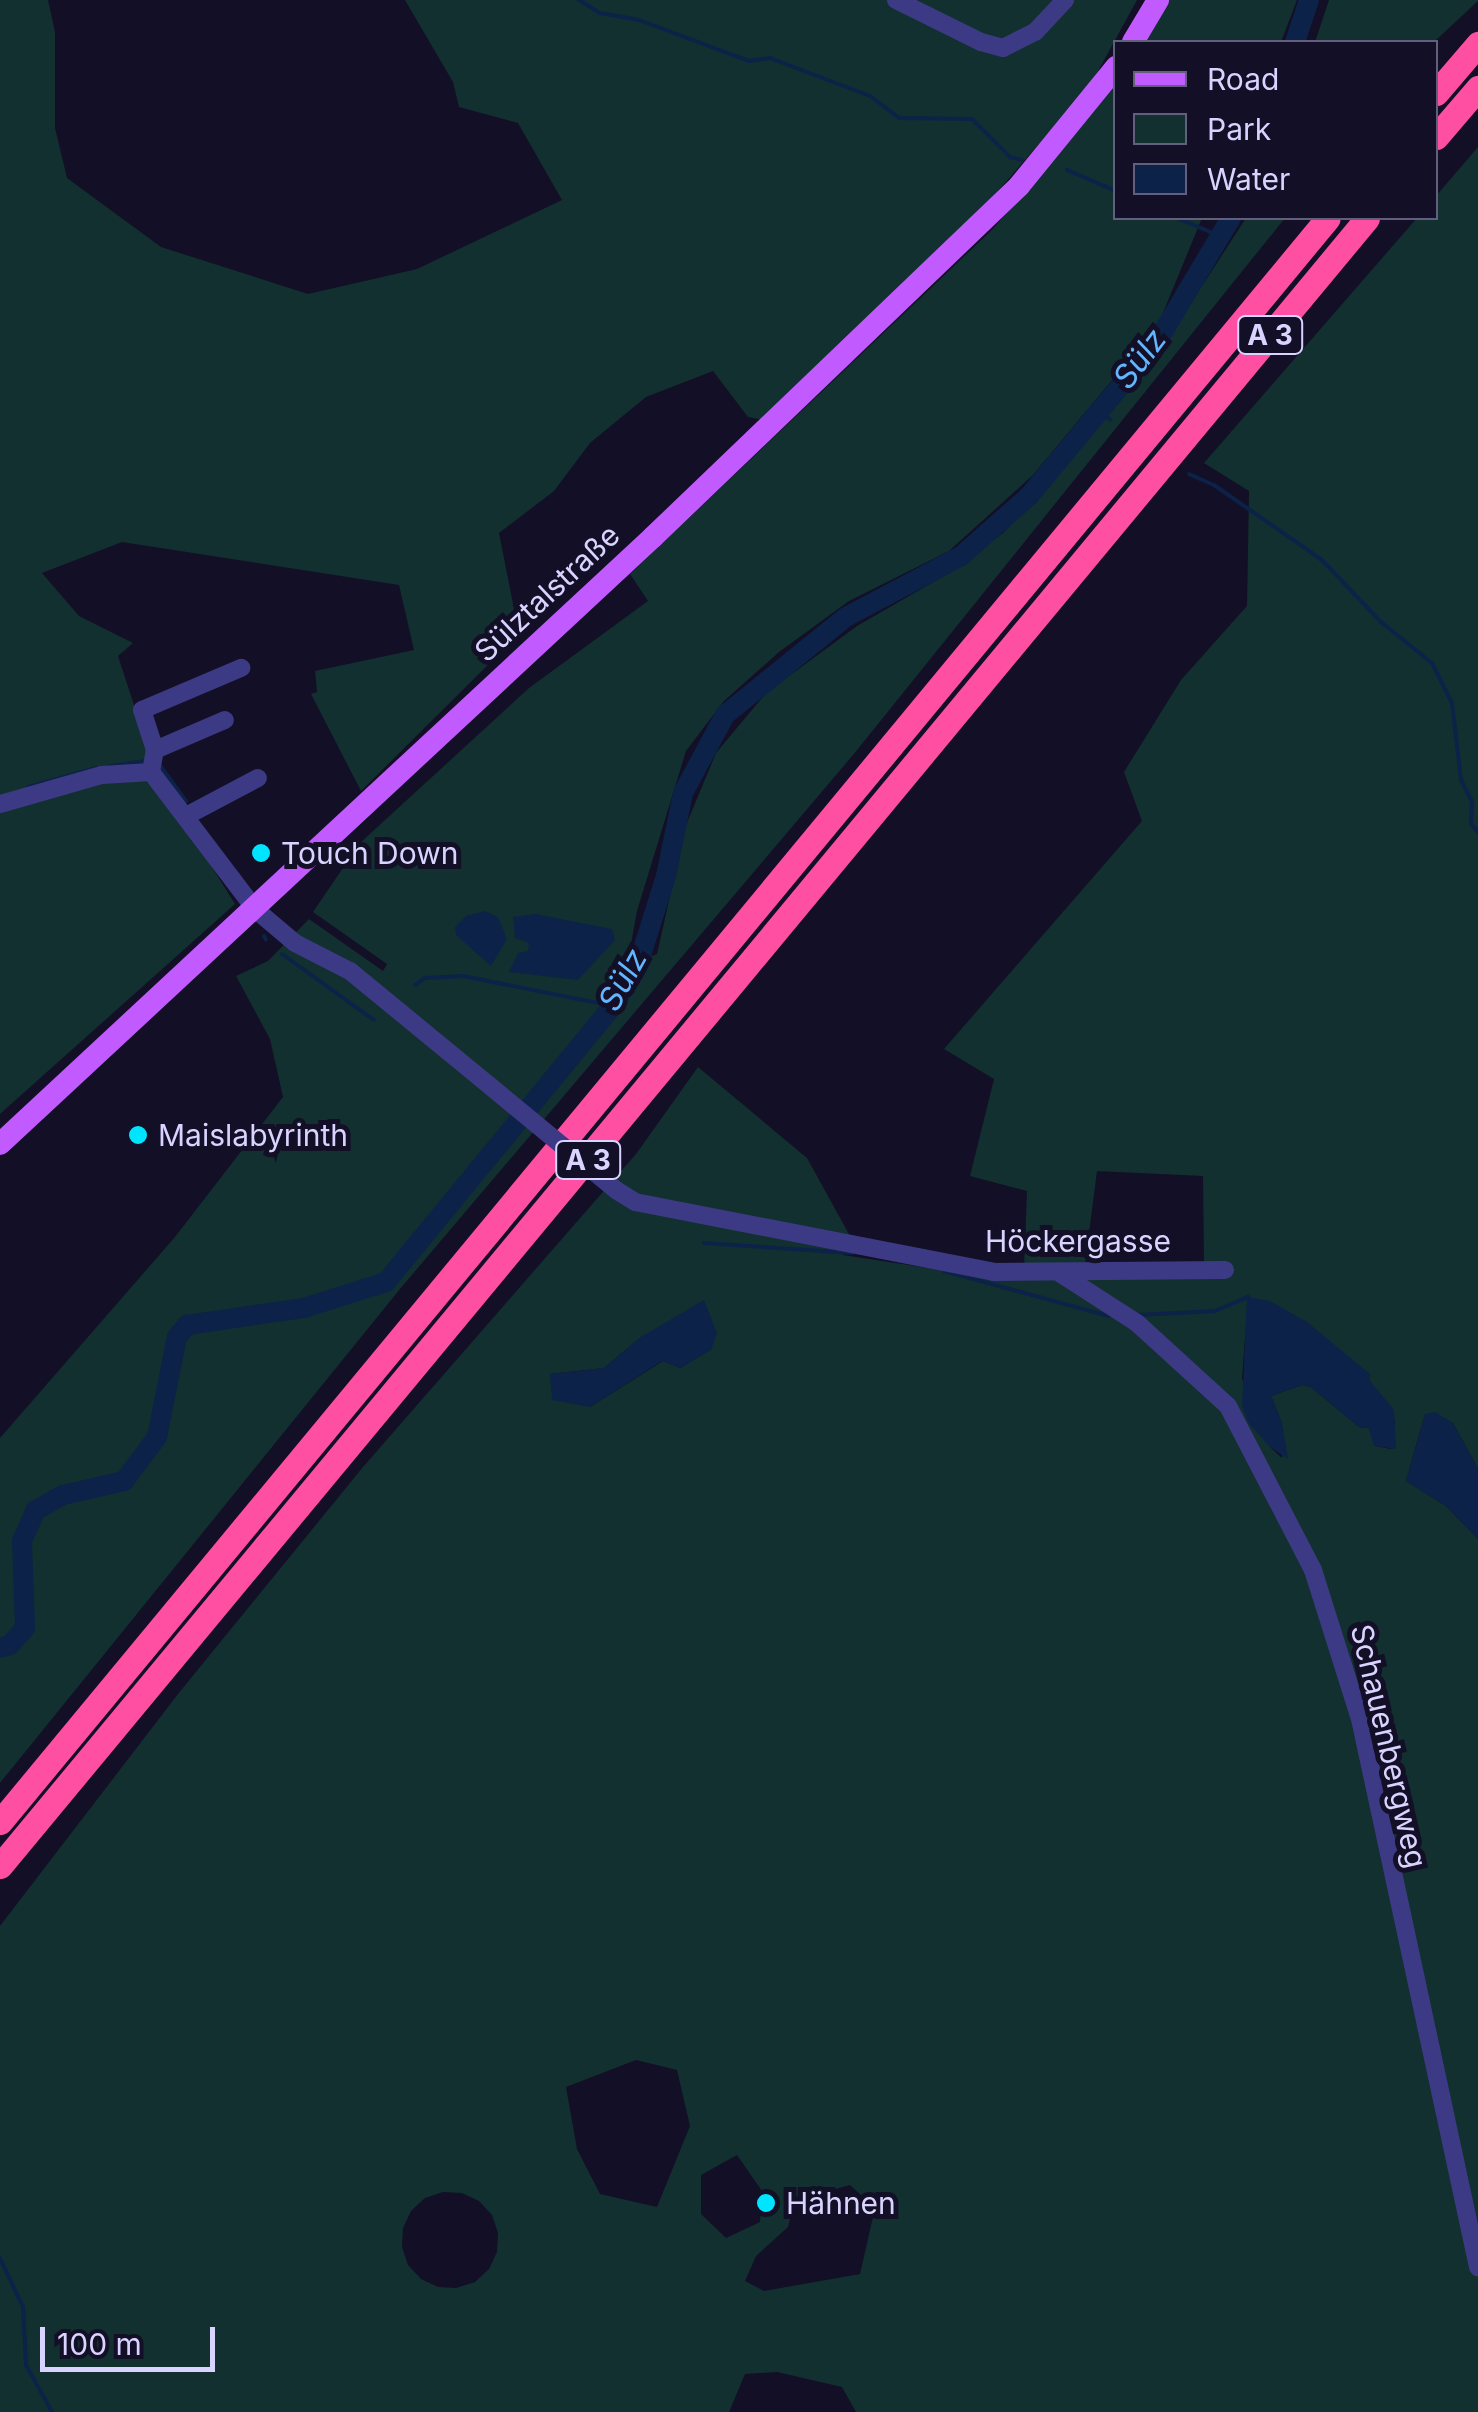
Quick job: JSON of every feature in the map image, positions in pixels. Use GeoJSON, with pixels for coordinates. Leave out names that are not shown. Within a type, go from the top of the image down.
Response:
{"type":"FeatureCollection","features":[{"type":"Feature","properties":{"kind":"highway"},"geometry":{"type":"LineString","coordinates":[[1438,90],[1475,46]]}},
{"type":"Feature","properties":{"kind":"highway"},"geometry":{"type":"LineString","coordinates":[[1438,135],[1478,88]]}},
{"type":"Feature","properties":{"kind":"highway","name":"A 3"},"geometry":{"type":"LineString","coordinates":[[0,1822],[1326,220]]}},
{"type":"Feature","properties":{"kind":"highway","name":"A 3"},"geometry":{"type":"LineString","coordinates":[[0,1866],[1365,220]]}},
{"type":"Feature","properties":{"kind":"main road"},"geometry":{"type":"LineString","coordinates":[[1133,40],[1158,0]]}},
{"type":"Feature","properties":{"kind":"main road","name":"Sülztalstraße"},"geometry":{"type":"LineString","coordinates":[[0,1144],[1019,186],[1113,71]]}},
{"type":"Feature","properties":{"kind":"street"},"geometry":{"type":"LineString","coordinates":[[896,0],[981,42],[1003,48],[1034,32],[1065,0]]}},
{"type":"Feature","properties":{"kind":"street"},"geometry":{"type":"LineString","coordinates":[[0,804],[102,775],[151,772],[154,750],[142,710],[242,668]]}},
{"type":"Feature","properties":{"kind":"street"},"geometry":{"type":"LineString","coordinates":[[154,750],[225,720]]}},
{"type":"Feature","properties":{"kind":"street","name":"Höckergasse"},"geometry":{"type":"LineString","coordinates":[[151,772],[255,908],[295,943],[350,971],[635,1202],[980,1270],[1061,1274],[1225,1270]]}},
{"type":"Feature","properties":{"kind":"street"},"geometry":{"type":"LineString","coordinates":[[188,816],[258,778]]}},
{"type":"Feature","properties":{"kind":"street","name":"Schauenbergweg"},"geometry":{"type":"LineString","coordinates":[[1061,1274],[1137,1323],[1228,1406],[1313,1570],[1360,1719],[1478,2267]]}},
{"type":"Feature","properties":{"kind":"green space"},"geometry":{"type":"Polygon","coordinates":[[[0,0],[48,0],[55,32],[55,128],[67,178],[161,247],[308,294],[417,269],[562,200],[518,123],[459,107],[453,82],[405,0],[1137,0],[1091,84],[978,214],[764,420],[748,417],[713,371],[646,397],[590,443],[554,491],[499,533],[519,634],[361,791],[311,694],[317,692],[315,671],[414,650],[399,585],[122,542],[42,573],[79,616],[133,643],[118,656],[151,757],[146,766],[61,777],[0,797],[0,0]]]}},
{"type":"Feature","properties":{"kind":"green space"},"geometry":{"type":"Polygon","coordinates":[[[1167,0],[1297,0],[1282,40],[1142,40],[1167,0]]]}},
{"type":"Feature","properties":{"kind":"green space"},"geometry":{"type":"Polygon","coordinates":[[[1329,0],[1478,0],[1436,40],[1316,40],[1329,0]]]}},
{"type":"Feature","properties":{"kind":"green space"},"geometry":{"type":"Polygon","coordinates":[[[1113,84],[1113,220],[1201,220],[1158,325],[1033,475],[949,551],[849,601],[779,652],[724,701],[686,751],[637,911],[627,966],[657,954],[686,825],[716,753],[766,693],[857,626],[954,570],[1003,533],[1063,470],[1163,346],[1245,220],[1283,220],[853,755],[400,1289],[0,1783],[0,1438],[175,1237],[283,1097],[270,1039],[236,976],[268,961],[309,919],[383,971],[387,964],[313,912],[360,843],[529,688],[648,601],[630,574],[993,229],[1113,84]]]}},
{"type":"Feature","properties":{"kind":"green space"},"geometry":{"type":"Polygon","coordinates":[[[1478,147],[1478,1469],[1453,1423],[1425,1414],[1406,1481],[1446,1506],[1478,1539],[1478,2412],[856,2412],[842,2387],[777,2372],[745,2374],[729,2412],[0,2412],[0,1926],[178,1694],[363,1467],[636,1154],[698,1067],[807,1158],[850,1236],[843,1255],[1007,1280],[1204,1267],[1203,1176],[1097,1171],[1085,1265],[1024,1269],[1027,1191],[970,1176],[994,1079],[944,1049],[1142,821],[1124,772],[1181,680],[1247,606],[1249,491],[1204,463],[1415,220],[1438,220],[1438,194],[1478,147]],[[1248,1297],[1242,1379],[1270,1447],[1282,1458],[1282,1423],[1271,1396],[1302,1385],[1311,1387],[1359,1427],[1369,1428],[1375,1446],[1391,1449],[1395,1421],[1370,1381],[1370,1374],[1248,1297]],[[716,1333],[641,1337],[604,1368],[550,1374],[590,1407],[663,1361],[680,1368],[710,1350],[716,1333]],[[636,2060],[566,2087],[577,2149],[600,2194],[657,2207],[690,2126],[677,2070],[636,2060]],[[737,2155],[701,2175],[701,2214],[726,2238],[760,2222],[762,2191],[737,2155]],[[850,2185],[795,2200],[788,2227],[756,2256],[745,2281],[764,2291],[860,2274],[875,2208],[850,2185]],[[443,2192],[425,2198],[411,2211],[403,2228],[402,2247],[408,2265],[421,2279],[438,2287],[456,2288],[475,2282],[489,2269],[497,2252],[498,2233],[492,2215],[479,2201],[462,2193],[443,2192]]]}},
{"type":"Feature","properties":{"kind":"green space"},"geometry":{"type":"Polygon","coordinates":[[[138,777],[166,793],[235,904],[0,1114],[0,811],[100,779],[138,777]]]}},
{"type":"Feature","properties":{"kind":"water"},"geometry":{"type":"Polygon","coordinates":[[[485,911],[498,917],[507,939],[491,966],[456,935],[455,927],[466,916],[485,911]]]}},
{"type":"Feature","properties":{"kind":"water"},"geometry":{"type":"Polygon","coordinates":[[[535,914],[612,929],[615,940],[578,980],[509,972],[518,953],[528,951],[529,943],[515,938],[513,917],[535,914]]]}},
{"type":"Feature","properties":{"kind":"water"},"geometry":{"type":"Polygon","coordinates":[[[1247,1297],[1270,1301],[1307,1322],[1370,1374],[1370,1381],[1394,1410],[1396,1449],[1374,1446],[1369,1428],[1359,1427],[1311,1387],[1302,1385],[1271,1396],[1282,1423],[1288,1459],[1270,1447],[1248,1422],[1242,1406],[1247,1297]]]}},
{"type":"Feature","properties":{"kind":"water"},"geometry":{"type":"Polygon","coordinates":[[[704,1300],[717,1333],[711,1350],[680,1368],[662,1361],[590,1407],[552,1400],[550,1374],[604,1368],[641,1337],[704,1300]]]}},
{"type":"Feature","properties":{"kind":"water"},"geometry":{"type":"Polygon","coordinates":[[[1435,1412],[1453,1423],[1478,1469],[1478,1539],[1446,1506],[1406,1481],[1425,1414],[1435,1412]]]}},
{"type":"Feature","properties":{"kind":"waterway"},"geometry":{"type":"LineString","coordinates":[[579,0],[600,13],[639,20],[749,61],[770,58],[870,96],[899,118],[972,119],[1010,157],[1022,160]]}},
{"type":"Feature","properties":{"kind":"waterway","name":"Sülz"},"geometry":{"type":"LineString","coordinates":[[1296,40],[1309,0]]}},
{"type":"Feature","properties":{"kind":"waterway"},"geometry":{"type":"LineString","coordinates":[[1067,170],[1113,190]]}},
{"type":"Feature","properties":{"kind":"waterway"},"geometry":{"type":"LineString","coordinates":[[1182,220],[1220,236]]}},
{"type":"Feature","properties":{"kind":"waterway","name":"Sülz"},"geometry":{"type":"LineString","coordinates":[[0,1648],[10,1645],[25,1628],[22,1541],[36,1510],[63,1495],[124,1481],[157,1437],[177,1337],[187,1325],[304,1308],[386,1282],[613,1006],[637,968],[666,876],[683,793],[725,715],[846,617],[961,556],[1029,496],[1157,342],[1230,220]]}},
{"type":"Feature","properties":{"kind":"waterway"},"geometry":{"type":"LineString","coordinates":[[1099,412],[1111,420]]}},
{"type":"Feature","properties":{"kind":"waterway"},"geometry":{"type":"LineString","coordinates":[[1189,474],[1214,485],[1322,560],[1381,622],[1432,663],[1452,703],[1461,780],[1472,802],[1471,824],[1478,832]]}},
{"type":"Feature","properties":{"kind":"waterway"},"geometry":{"type":"LineString","coordinates":[[110,766],[146,761]]}},
{"type":"Feature","properties":{"kind":"waterway"},"geometry":{"type":"LineString","coordinates":[[159,764],[186,801]]}},
{"type":"Feature","properties":{"kind":"waterway"},"geometry":{"type":"LineString","coordinates":[[28,787],[96,768]]}},
{"type":"Feature","properties":{"kind":"waterway"},"geometry":{"type":"LineString","coordinates":[[264,936],[266,940]]}},
{"type":"Feature","properties":{"kind":"waterway"},"geometry":{"type":"LineString","coordinates":[[282,954],[374,1020]]}},
{"type":"Feature","properties":{"kind":"waterway"},"geometry":{"type":"LineString","coordinates":[[415,985],[425,978],[463,976],[613,1006]]}},
{"type":"Feature","properties":{"kind":"waterway"},"geometry":{"type":"LineString","coordinates":[[704,1243],[852,1253]]}},
{"type":"Feature","properties":{"kind":"waterway"},"geometry":{"type":"LineString","coordinates":[[944,1271],[1108,1316]]}},
{"type":"Feature","properties":{"kind":"waterway"},"geometry":{"type":"LineString","coordinates":[[1138,1315],[1215,1311],[1248,1297]]}},
{"type":"Feature","properties":{"kind":"waterway"},"geometry":{"type":"LineString","coordinates":[[0,2258],[23,2307],[26,2365],[52,2412]]}},
{"type":"Feature","properties":{"kind":"place","name":"Touch Down"},"geometry":{"type":"Point","coordinates":[261,853]}},
{"type":"Feature","properties":{"kind":"place","name":"Maislabyrinth"},"geometry":{"type":"Point","coordinates":[138,1135]}},
{"type":"Feature","properties":{"kind":"place","name":"Hähnen"},"geometry":{"type":"Point","coordinates":[766,2203]}}]}
